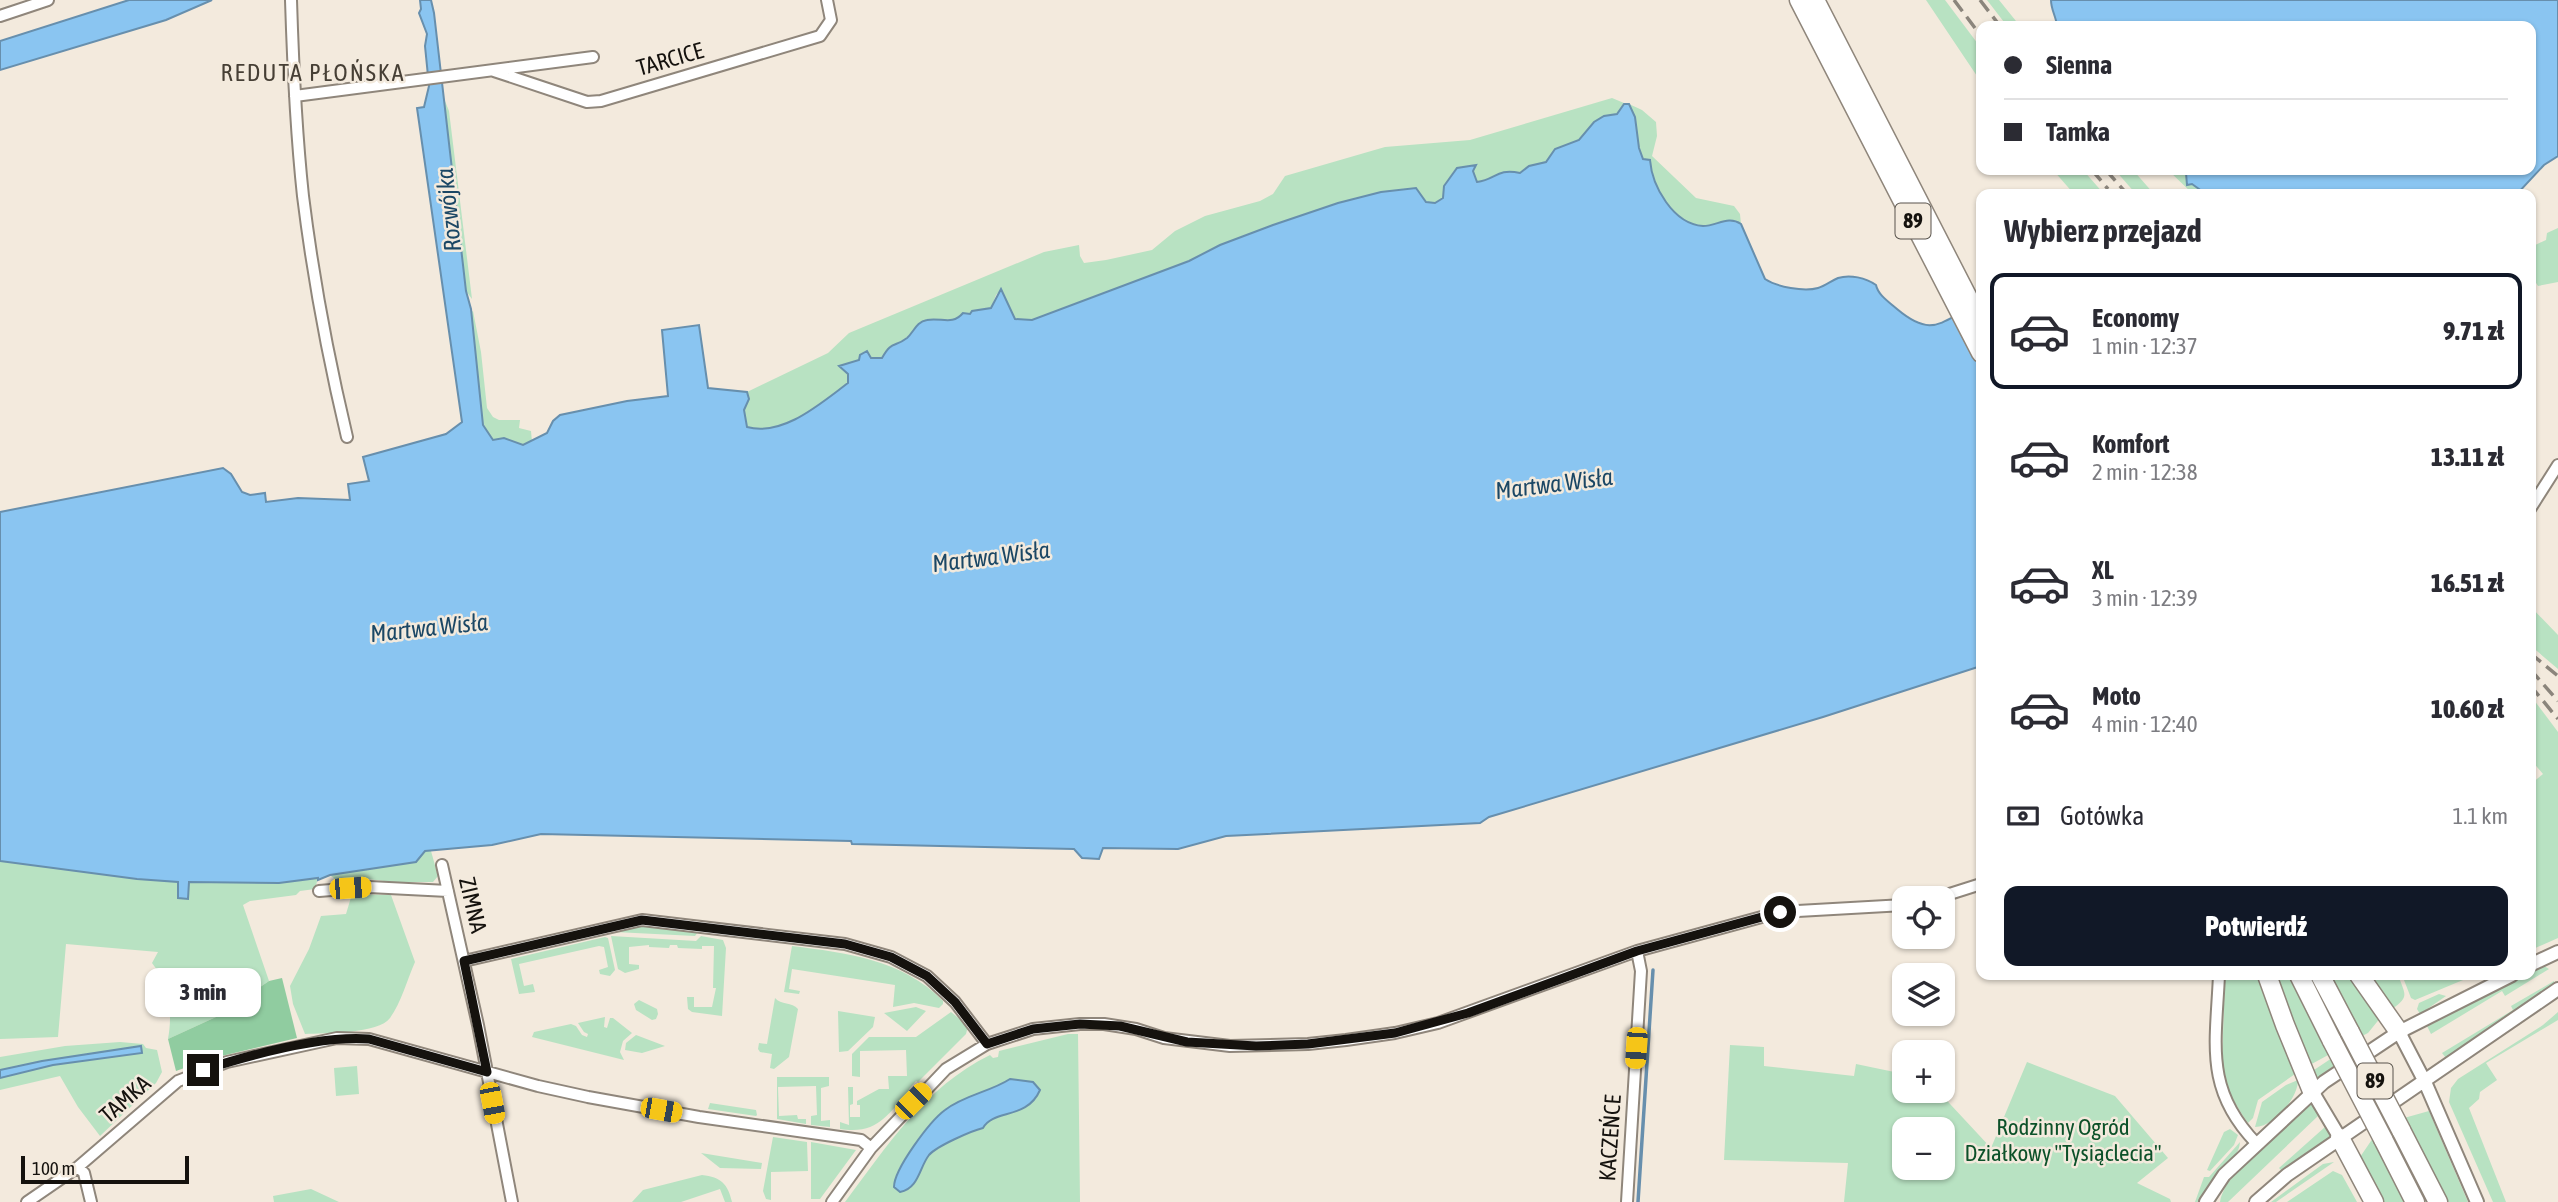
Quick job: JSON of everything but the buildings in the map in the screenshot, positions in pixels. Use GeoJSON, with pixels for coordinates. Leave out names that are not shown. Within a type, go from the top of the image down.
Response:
{"type":"FeatureCollection","features":[{"type":"Feature","properties":{"kind":"highway","name":"89"},"geometry":{"type":"LineString","coordinates":[[1799,0],[1851,86],[1976,314]]}},
{"type":"Feature","properties":{"kind":"highway","name":"89"},"geometry":{"type":"LineString","coordinates":[[1815,0],[1851,86],[1976,343]]}},
{"type":"Feature","properties":{"kind":"highway"},"geometry":{"type":"LineString","coordinates":[[2269,980],[2312,1091]]}},
{"type":"Feature","properties":{"kind":"highway","name":"89"},"geometry":{"type":"LineString","coordinates":[[2302,980],[2415,1202]]}},
{"type":"Feature","properties":{"kind":"highway","name":"89"},"geometry":{"type":"LineString","coordinates":[[2323,980],[2438,1202]]}},
{"type":"Feature","properties":{"kind":"highway"},"geometry":{"type":"LineString","coordinates":[[2363,980],[2399,1032]]}},
{"type":"Feature","properties":{"kind":"highway"},"geometry":{"type":"LineString","coordinates":[[2340,1138],[2374,1202]]}},
{"type":"Feature","properties":{"kind":"street"},"geometry":{"type":"LineString","coordinates":[[0,16],[48,0]]}},
{"type":"Feature","properties":{"kind":"street"},"geometry":{"type":"LineString","coordinates":[[290,0],[303,195],[328,356],[347,437]]}},
{"type":"Feature","properties":{"kind":"street","name":"TARCICE"},"geometry":{"type":"LineString","coordinates":[[494,71],[587,102],[601,102],[820,36],[831,20],[827,0]]}},
{"type":"Feature","properties":{"kind":"street","name":"TARCICE"},"geometry":{"type":"LineString","coordinates":[[295,96],[593,57]]}},
{"type":"Feature","properties":{"kind":"street"},"geometry":{"type":"LineString","coordinates":[[2536,500],[2558,465]]}},
{"type":"Feature","properties":{"kind":"street","name":"ZIMNA"},"geometry":{"type":"LineString","coordinates":[[442,865],[512,1202]]}},
{"type":"Feature","properties":{"kind":"street"},"geometry":{"type":"LineString","coordinates":[[1955,892],[1976,886]]}},
{"type":"Feature","properties":{"kind":"street"},"geometry":{"type":"LineString","coordinates":[[319,891],[369,887],[448,891]]}},
{"type":"Feature","properties":{"kind":"street"},"geometry":{"type":"LineString","coordinates":[[832,1202],[871,1148],[946,1069],[987,1044],[1033,1029],[1080,1024],[1115,1025],[1164,1038],[1207,1044],[1256,1046],[1346,1040],[1395,1033],[1438,1023],[1637,951],[1780,912],[1892,906]]}},
{"type":"Feature","properties":{"kind":"street"},"geometry":{"type":"LineString","coordinates":[[464,961],[642,920],[845,944],[891,957],[927,976],[955,1002],[987,1044]]}},
{"type":"Feature","properties":{"kind":"street","name":"KACZEŃCE"},"geometry":{"type":"LineString","coordinates":[[1627,1202],[1641,971],[1637,951]]}},
{"type":"Feature","properties":{"kind":"street"},"geometry":{"type":"LineString","coordinates":[[2536,963],[2556,957]]}},
{"type":"Feature","properties":{"kind":"street"},"geometry":{"type":"LineString","coordinates":[[2219,980],[2217,1076],[2234,1117],[2256,1143]]}},
{"type":"Feature","properties":{"kind":"street"},"geometry":{"type":"LineString","coordinates":[[2207,1201],[2224,1175],[2312,1091],[2399,1032],[2502,980]]}},
{"type":"Feature","properties":{"kind":"street"},"geometry":{"type":"LineString","coordinates":[[2256,1202],[2287,1175],[2558,989]]}},
{"type":"Feature","properties":{"kind":"street"},"geometry":{"type":"LineString","coordinates":[[2399,1032],[2425,1082],[2477,1202]]}},
{"type":"Feature","properties":{"kind":"street","name":"TAMKA"},"geometry":{"type":"LineString","coordinates":[[27,1202],[78,1167],[176,1083],[227,1062],[337,1038],[369,1039],[588,1097],[704,1118],[861,1140],[871,1148]]}},
{"type":"Feature","properties":{"kind":"street"},"geometry":{"type":"LineString","coordinates":[[2312,1091],[2340,1138]]}},
{"type":"Feature","properties":{"kind":"street"},"geometry":{"type":"LineString","coordinates":[[78,1167],[84,1173],[91,1202]]}},
{"type":"Feature","properties":{"kind":"green space"},"geometry":{"type":"Polygon","coordinates":[[[1926,0],[1945,0],[1976,41],[1976,75],[1926,0]]]}},
{"type":"Feature","properties":{"kind":"green space"},"geometry":{"type":"Polygon","coordinates":[[[1987,0],[1999,0],[2016,21],[2003,21],[1987,0]]]}},
{"type":"Feature","properties":{"kind":"green space"},"geometry":{"type":"Polygon","coordinates":[[[443,96],[449,111],[472,299],[466,291],[443,96]]]}},
{"type":"Feature","properties":{"kind":"green space"},"geometry":{"type":"Polygon","coordinates":[[[1612,98],[1624,103],[1617,114],[1604,116],[1579,140],[1555,149],[1546,162],[1529,166],[1519,173],[1505,172],[1477,182],[1473,171],[1475,166],[1454,171],[1444,186],[1443,198],[1435,203],[1426,202],[1416,188],[1381,192],[1338,203],[1032,321],[1015,319],[1001,290],[991,308],[972,311],[957,319],[925,321],[903,340],[891,346],[882,358],[859,360],[840,366],[848,374],[848,383],[801,416],[774,427],[747,427],[744,410],[749,399],[747,392],[828,353],[849,333],[1044,252],[1079,245],[1084,263],[1152,250],[1175,231],[1205,216],[1260,201],[1273,194],[1285,176],[1385,147],[1470,140],[1612,98]]]}},
{"type":"Feature","properties":{"kind":"green space"},"geometry":{"type":"Polygon","coordinates":[[[1629,104],[1642,110],[1656,122],[1657,136],[1652,156],[1696,198],[1734,206],[1740,214],[1741,224],[1727,221],[1703,226],[1692,224],[1674,212],[1660,192],[1650,160],[1643,159],[1635,117],[1629,104]]]}},
{"type":"Feature","properties":{"kind":"green space"},"geometry":{"type":"Polygon","coordinates":[[[2057,175],[2087,175],[2100,189],[2070,189],[2057,175]]]}},
{"type":"Feature","properties":{"kind":"green space"},"geometry":{"type":"Polygon","coordinates":[[[2119,175],[2137,175],[2150,189],[2132,189],[2119,175]]]}},
{"type":"Feature","properties":{"kind":"green space"},"geometry":{"type":"Polygon","coordinates":[[[2173,175],[2188,175],[2192,184],[2199,189],[2188,189],[2173,175]]]}},
{"type":"Feature","properties":{"kind":"green space"},"geometry":{"type":"Polygon","coordinates":[[[2558,228],[2558,282],[2538,286],[2536,245],[2546,240],[2547,233],[2558,228]]]}},
{"type":"Feature","properties":{"kind":"green space"},"geometry":{"type":"Polygon","coordinates":[[[473,311],[487,408],[493,417],[499,420],[520,420],[519,428],[531,431],[532,442],[523,445],[504,438],[493,441],[483,425],[470,313],[473,311]]]}},
{"type":"Feature","properties":{"kind":"green space"},"geometry":{"type":"Polygon","coordinates":[[[2536,612],[2558,635],[2558,669],[2536,650],[2536,612]]]}},
{"type":"Feature","properties":{"kind":"green space"},"geometry":{"type":"Polygon","coordinates":[[[2536,703],[2558,732],[2558,938],[2536,948],[2536,780],[2543,774],[2536,766],[2536,703]]]}},
{"type":"Feature","properties":{"kind":"green space"},"geometry":{"type":"Polygon","coordinates":[[[425,851],[431,851],[438,876],[433,882],[367,879],[340,883],[330,875],[416,862],[425,851]]]}},
{"type":"Feature","properties":{"kind":"green space"},"geometry":{"type":"Polygon","coordinates":[[[0,861],[178,882],[178,898],[188,898],[189,882],[279,883],[318,878],[315,889],[300,891],[296,895],[250,901],[243,905],[269,981],[216,1017],[168,1039],[170,1019],[166,989],[152,963],[158,952],[66,944],[58,1037],[0,1039],[0,861]]]}},
{"type":"Feature","properties":{"kind":"green space"},"geometry":{"type":"Polygon","coordinates":[[[352,894],[391,895],[415,962],[397,1005],[384,1023],[350,1032],[305,1034],[293,1004],[290,986],[309,949],[321,916],[346,914],[352,894]]]}},
{"type":"Feature","properties":{"kind":"green space"},"geometry":{"type":"Polygon","coordinates":[[[657,926],[698,932],[695,936],[615,932],[630,927],[657,926]]]}},
{"type":"Feature","properties":{"kind":"green space"},"geometry":{"type":"Polygon","coordinates":[[[611,936],[696,941],[701,936],[723,940],[726,948],[722,1016],[692,1012],[688,1009],[687,997],[694,997],[694,1007],[712,1007],[716,988],[713,988],[714,946],[702,946],[702,949],[678,948],[677,945],[670,945],[669,948],[649,945],[629,947],[629,964],[639,965],[639,969],[625,973],[618,969],[611,936]]]}},
{"type":"Feature","properties":{"kind":"green space"},"geometry":{"type":"Polygon","coordinates":[[[608,938],[615,970],[610,976],[600,974],[599,970],[608,967],[604,947],[599,946],[519,964],[524,986],[533,984],[535,992],[519,994],[511,959],[608,938]]]}},
{"type":"Feature","properties":{"kind":"green space"},"geometry":{"type":"Polygon","coordinates":[[[792,946],[853,955],[892,967],[927,987],[943,1004],[939,1008],[914,1003],[893,1007],[895,985],[792,969],[789,989],[800,991],[799,994],[784,992],[792,946]]]}},
{"type":"Feature","properties":{"kind":"green space"},"geometry":{"type":"Polygon","coordinates":[[[2544,966],[2549,969],[2536,977],[2536,970],[2544,966]]]}},
{"type":"Feature","properties":{"kind":"green space"},"geometry":{"type":"Polygon","coordinates":[[[282,978],[297,1038],[209,1059],[176,1071],[168,1039],[216,1017],[269,981],[282,978]]]}},
{"type":"Feature","properties":{"kind":"green space"},"geometry":{"type":"Polygon","coordinates":[[[2225,980],[2260,980],[2295,1074],[2258,1100],[2253,1118],[2248,1123],[2231,1095],[2222,1064],[2225,980]]]}},
{"type":"Feature","properties":{"kind":"green space"},"geometry":{"type":"Polygon","coordinates":[[[2277,980],[2293,980],[2330,1054],[2308,1066],[2277,980]]]}},
{"type":"Feature","properties":{"kind":"green space"},"geometry":{"type":"Polygon","coordinates":[[[2332,980],[2354,980],[2381,1017],[2368,1033],[2362,1036],[2332,980]]]}},
{"type":"Feature","properties":{"kind":"green space"},"geometry":{"type":"Polygon","coordinates":[[[2373,980],[2400,980],[2404,998],[2392,1009],[2373,980]]]}},
{"type":"Feature","properties":{"kind":"green space"},"geometry":{"type":"Polygon","coordinates":[[[2404,980],[2463,980],[2415,1000],[2411,998],[2404,980]]]}},
{"type":"Feature","properties":{"kind":"green space"},"geometry":{"type":"Polygon","coordinates":[[[2517,980],[2531,980],[2505,996],[2502,991],[2431,1034],[2427,1026],[2517,980]]]}},
{"type":"Feature","properties":{"kind":"green space"},"geometry":{"type":"Polygon","coordinates":[[[2554,981],[2554,985],[2446,1058],[2442,1053],[2513,1010],[2511,1006],[2554,981]]]}},
{"type":"Feature","properties":{"kind":"green space"},"geometry":{"type":"Polygon","coordinates":[[[2439,994],[2446,996],[2420,1014],[2417,1009],[2419,1003],[2439,994]]]}},
{"type":"Feature","properties":{"kind":"green space"},"geometry":{"type":"Polygon","coordinates":[[[775,998],[798,1009],[789,1057],[774,1069],[770,1068],[772,1054],[760,1052],[758,1049],[759,1043],[767,1044],[775,998]]]}},
{"type":"Feature","properties":{"kind":"green space"},"geometry":{"type":"Polygon","coordinates":[[[639,1000],[657,1009],[656,1019],[652,1020],[636,1010],[634,1004],[639,1000]]]}},
{"type":"Feature","properties":{"kind":"green space"},"geometry":{"type":"Polygon","coordinates":[[[916,1007],[926,1011],[907,1031],[884,1013],[916,1007]]]}},
{"type":"Feature","properties":{"kind":"green space"},"geometry":{"type":"Polygon","coordinates":[[[838,1011],[875,1017],[873,1027],[848,1051],[839,1052],[838,1011]]]}},
{"type":"Feature","properties":{"kind":"green space"},"geometry":{"type":"Polygon","coordinates":[[[951,1012],[968,1026],[966,1034],[916,1081],[910,1091],[880,1121],[864,1129],[840,1129],[840,1122],[849,1125],[848,1087],[853,1087],[850,1117],[860,1117],[860,1105],[857,1105],[857,1101],[879,1089],[889,1089],[888,1076],[907,1076],[906,1050],[860,1051],[860,1077],[852,1076],[852,1054],[869,1037],[916,1037],[951,1012]]]}},
{"type":"Feature","properties":{"kind":"green space"},"geometry":{"type":"Polygon","coordinates":[[[2558,1012],[2558,1020],[2486,1063],[2497,1080],[2480,1092],[2479,1099],[2469,1108],[2506,1202],[2493,1202],[2449,1102],[2451,1088],[2458,1079],[2543,1025],[2558,1012]]]}},
{"type":"Feature","properties":{"kind":"green space"},"geometry":{"type":"Polygon","coordinates":[[[605,1017],[604,1027],[607,1028],[610,1018],[613,1018],[632,1033],[623,1041],[620,1052],[624,1060],[532,1037],[534,1032],[571,1024],[587,1037],[588,1034],[578,1023],[605,1017]]]}},
{"type":"Feature","properties":{"kind":"green space"},"geometry":{"type":"Polygon","coordinates":[[[1068,1034],[1078,1034],[1080,1202],[845,1202],[909,1120],[927,1101],[967,1068],[990,1055],[993,1058],[998,1057],[999,1051],[1068,1034]]]}},
{"type":"Feature","properties":{"kind":"green space"},"geometry":{"type":"Polygon","coordinates":[[[636,1035],[665,1046],[642,1053],[625,1050],[626,1043],[636,1035]]]}},
{"type":"Feature","properties":{"kind":"green space"},"geometry":{"type":"Polygon","coordinates":[[[120,1042],[143,1044],[146,1048],[157,1050],[162,1072],[156,1083],[100,1136],[78,1107],[60,1076],[0,1090],[0,1078],[53,1065],[142,1053],[141,1046],[0,1070],[0,1057],[65,1046],[120,1042]]]}},
{"type":"Feature","properties":{"kind":"green space","name":"Rodzinny Ogród Działkowy \"Tysiąclecia\""},"geometry":{"type":"Polygon","coordinates":[[[1730,1045],[1764,1047],[1764,1066],[1854,1076],[1856,1064],[1892,1072],[1892,1103],[1949,1103],[1991,1148],[2027,1062],[2115,1096],[2168,1158],[2137,1183],[2170,1199],[2171,1202],[1844,1202],[1848,1163],[1724,1160],[1730,1045]]]}},
{"type":"Feature","properties":{"kind":"green space"},"geometry":{"type":"Polygon","coordinates":[[[2332,1058],[2335,1065],[2315,1080],[2311,1072],[2332,1058]]]}},
{"type":"Feature","properties":{"kind":"green space"},"geometry":{"type":"Polygon","coordinates":[[[357,1066],[359,1094],[336,1096],[334,1068],[357,1066]]]}},
{"type":"Feature","properties":{"kind":"green space"},"geometry":{"type":"Polygon","coordinates":[[[777,1077],[829,1077],[829,1086],[821,1088],[821,1121],[830,1120],[830,1127],[811,1125],[811,1116],[817,1115],[816,1086],[778,1087],[779,1116],[797,1115],[798,1119],[806,1119],[806,1124],[777,1119],[777,1077]]]}},
{"type":"Feature","properties":{"kind":"green space"},"geometry":{"type":"Polygon","coordinates":[[[2298,1080],[2294,1095],[2284,1110],[2270,1122],[2255,1127],[2262,1102],[2298,1080]]]}},
{"type":"Feature","properties":{"kind":"green space"},"geometry":{"type":"Polygon","coordinates":[[[2311,1102],[2318,1116],[2228,1202],[2220,1202],[2224,1190],[2244,1163],[2311,1102]]]}},
{"type":"Feature","properties":{"kind":"green space"},"geometry":{"type":"Polygon","coordinates":[[[710,1103],[756,1110],[757,1115],[708,1109],[710,1103]]]}},
{"type":"Feature","properties":{"kind":"green space"},"geometry":{"type":"Polygon","coordinates":[[[2429,1111],[2468,1202],[2446,1202],[2404,1118],[2429,1111]]]}},
{"type":"Feature","properties":{"kind":"green space"},"geometry":{"type":"Polygon","coordinates":[[[2325,1127],[2331,1136],[2281,1170],[2279,1168],[2325,1127]]]}},
{"type":"Feature","properties":{"kind":"green space"},"geometry":{"type":"Polygon","coordinates":[[[2230,1129],[2238,1135],[2234,1145],[2210,1171],[2207,1170],[2224,1132],[2230,1129]]]}},
{"type":"Feature","properties":{"kind":"green space"},"geometry":{"type":"Polygon","coordinates":[[[2394,1133],[2429,1202],[2423,1202],[2390,1136],[2394,1133]]]}},
{"type":"Feature","properties":{"kind":"green space"},"geometry":{"type":"Polygon","coordinates":[[[773,1137],[807,1142],[808,1171],[771,1172],[771,1200],[766,1199],[763,1191],[773,1137]]]}},
{"type":"Feature","properties":{"kind":"green space"},"geometry":{"type":"Polygon","coordinates":[[[2373,1138],[2407,1202],[2382,1202],[2358,1160],[2373,1138]]]}},
{"type":"Feature","properties":{"kind":"green space"},"geometry":{"type":"Polygon","coordinates":[[[811,1142],[856,1150],[820,1199],[811,1199],[811,1142]]]}},
{"type":"Feature","properties":{"kind":"green space"},"geometry":{"type":"Polygon","coordinates":[[[2240,1142],[2235,1157],[2200,1202],[2195,1202],[2204,1177],[2209,1177],[2240,1142]]]}},
{"type":"Feature","properties":{"kind":"green space"},"geometry":{"type":"Polygon","coordinates":[[[701,1153],[762,1163],[761,1169],[720,1168],[701,1153]]]}},
{"type":"Feature","properties":{"kind":"green space"},"geometry":{"type":"Polygon","coordinates":[[[2334,1162],[2276,1202],[2271,1202],[2323,1164],[2334,1162]]]}},
{"type":"Feature","properties":{"kind":"green space"},"geometry":{"type":"Polygon","coordinates":[[[2333,1171],[2342,1175],[2357,1202],[2287,1202],[2333,1171]]]}},
{"type":"Feature","properties":{"kind":"green space"},"geometry":{"type":"Polygon","coordinates":[[[702,1175],[723,1182],[732,1202],[725,1202],[720,1189],[681,1202],[632,1202],[643,1190],[702,1175]]]}},
{"type":"Feature","properties":{"kind":"green space"},"geometry":{"type":"Polygon","coordinates":[[[311,1189],[339,1202],[274,1202],[273,1196],[311,1189]]]}},
{"type":"Feature","properties":{"kind":"water"},"geometry":{"type":"Polygon","coordinates":[[[129,0],[212,0],[166,20],[0,70],[0,41],[129,0]]]}},
{"type":"Feature","properties":{"kind":"water"},"geometry":{"type":"Polygon","coordinates":[[[420,0],[431,0],[466,291],[471,309],[483,425],[493,440],[504,438],[523,445],[547,433],[553,421],[560,415],[627,401],[668,396],[662,330],[699,325],[708,388],[747,392],[749,399],[744,410],[747,427],[774,427],[801,416],[848,383],[848,374],[839,366],[859,360],[860,355],[867,351],[871,358],[882,358],[891,346],[907,338],[923,321],[950,320],[963,313],[970,314],[972,311],[991,308],[1001,289],[1015,319],[1032,320],[1189,261],[1220,245],[1338,203],[1381,192],[1416,188],[1426,202],[1435,203],[1443,198],[1444,186],[1457,168],[1476,165],[1473,171],[1477,182],[1501,173],[1520,173],[1529,166],[1546,162],[1555,149],[1579,140],[1594,122],[1604,116],[1617,114],[1624,104],[1629,104],[1635,117],[1643,159],[1650,160],[1655,181],[1666,202],[1692,224],[1708,226],[1732,221],[1741,224],[1765,279],[1770,282],[1806,289],[1818,288],[1843,277],[1863,279],[1876,285],[1884,298],[1910,319],[1921,324],[1939,324],[1976,306],[1976,668],[1823,717],[1489,817],[1480,823],[1226,836],[1178,849],[1103,848],[1099,859],[1082,858],[1074,849],[541,834],[492,845],[425,851],[416,862],[330,875],[318,880],[279,883],[189,882],[188,899],[178,898],[178,882],[0,861],[0,512],[223,468],[231,474],[242,492],[250,495],[265,493],[266,502],[298,498],[350,500],[348,484],[369,481],[363,457],[446,434],[462,422],[417,108],[424,107],[429,86],[425,46],[427,34],[419,13],[420,0]]]}},
{"type":"Feature","properties":{"kind":"water"},"geometry":{"type":"Polygon","coordinates":[[[2051,0],[2558,0],[2558,156],[2536,174],[2536,21],[2056,21],[2051,0]]]}},
{"type":"Feature","properties":{"kind":"water"},"geometry":{"type":"Polygon","coordinates":[[[2186,175],[2535,175],[2522,189],[2199,189],[2192,184],[2187,185],[2186,175]]]}},
{"type":"Feature","properties":{"kind":"water"},"geometry":{"type":"Polygon","coordinates":[[[141,1046],[142,1053],[53,1065],[0,1078],[0,1070],[141,1046]]]}},
{"type":"Feature","properties":{"kind":"water"},"geometry":{"type":"Polygon","coordinates":[[[1010,1079],[1033,1082],[1040,1090],[1027,1106],[994,1118],[983,1128],[954,1139],[933,1151],[915,1182],[906,1190],[900,1192],[894,1187],[906,1158],[922,1134],[945,1110],[1010,1079]]]}},
{"type":"Feature","properties":{"kind":"waterway"},"geometry":{"type":"LineString","coordinates":[[1638,1202],[1653,970]]}},
{"type":"Feature","properties":{"kind":"railway"},"geometry":{"type":"LineString","coordinates":[[1954,0],[1976,29]]}},
{"type":"Feature","properties":{"kind":"railway"},"geometry":{"type":"LineString","coordinates":[[1980,0],[1996,21]]}},
{"type":"Feature","properties":{"kind":"railway"},"geometry":{"type":"LineString","coordinates":[[2096,175],[2108,189]]}},
{"type":"Feature","properties":{"kind":"railway"},"geometry":{"type":"LineString","coordinates":[[2110,175],[2123,189]]}},
{"type":"Feature","properties":{"kind":"railway"},"geometry":{"type":"LineString","coordinates":[[2536,658],[2558,676]]}},
{"type":"Feature","properties":{"kind":"railway"},"geometry":{"type":"LineString","coordinates":[[2536,676],[2558,701]]}},
{"type":"Feature","properties":{"kind":"railway"},"geometry":{"type":"LineString","coordinates":[[2536,692],[2558,719]]}},
{"type":"Feature","properties":{"kind":"district","name":"REDUTA PŁOŃSKA"},"geometry":{"type":"Point","coordinates":[313,73]}},
{"type":"Feature","properties":{"kind":"route"},"geometry":{"type":"LineString","coordinates":[[203,1070],[227,1062],[337,1038],[353,1037],[369,1039],[487,1072],[464,961],[642,920],[845,944],[891,957],[914,967],[942,989],[987,1044],[1033,1029],[1104,1024],[1187,1042],[1256,1046],[1346,1040],[1438,1023],[1637,951],[1780,912]]}},
{"type":"Feature","properties":{"kind":"water label","name":"Rozwójka"},"geometry":{"type":"Point","coordinates":[449,210]}},
{"type":"Feature","properties":{"kind":"water label","name":"Martwa Wisła"},"geometry":{"type":"Point","coordinates":[1554,484]}},
{"type":"Feature","properties":{"kind":"water label","name":"Martwa Wisła"},"geometry":{"type":"Point","coordinates":[991,557]}},
{"type":"Feature","properties":{"kind":"water label","name":"Martwa Wisła"},"geometry":{"type":"Point","coordinates":[429,628]}}]}
